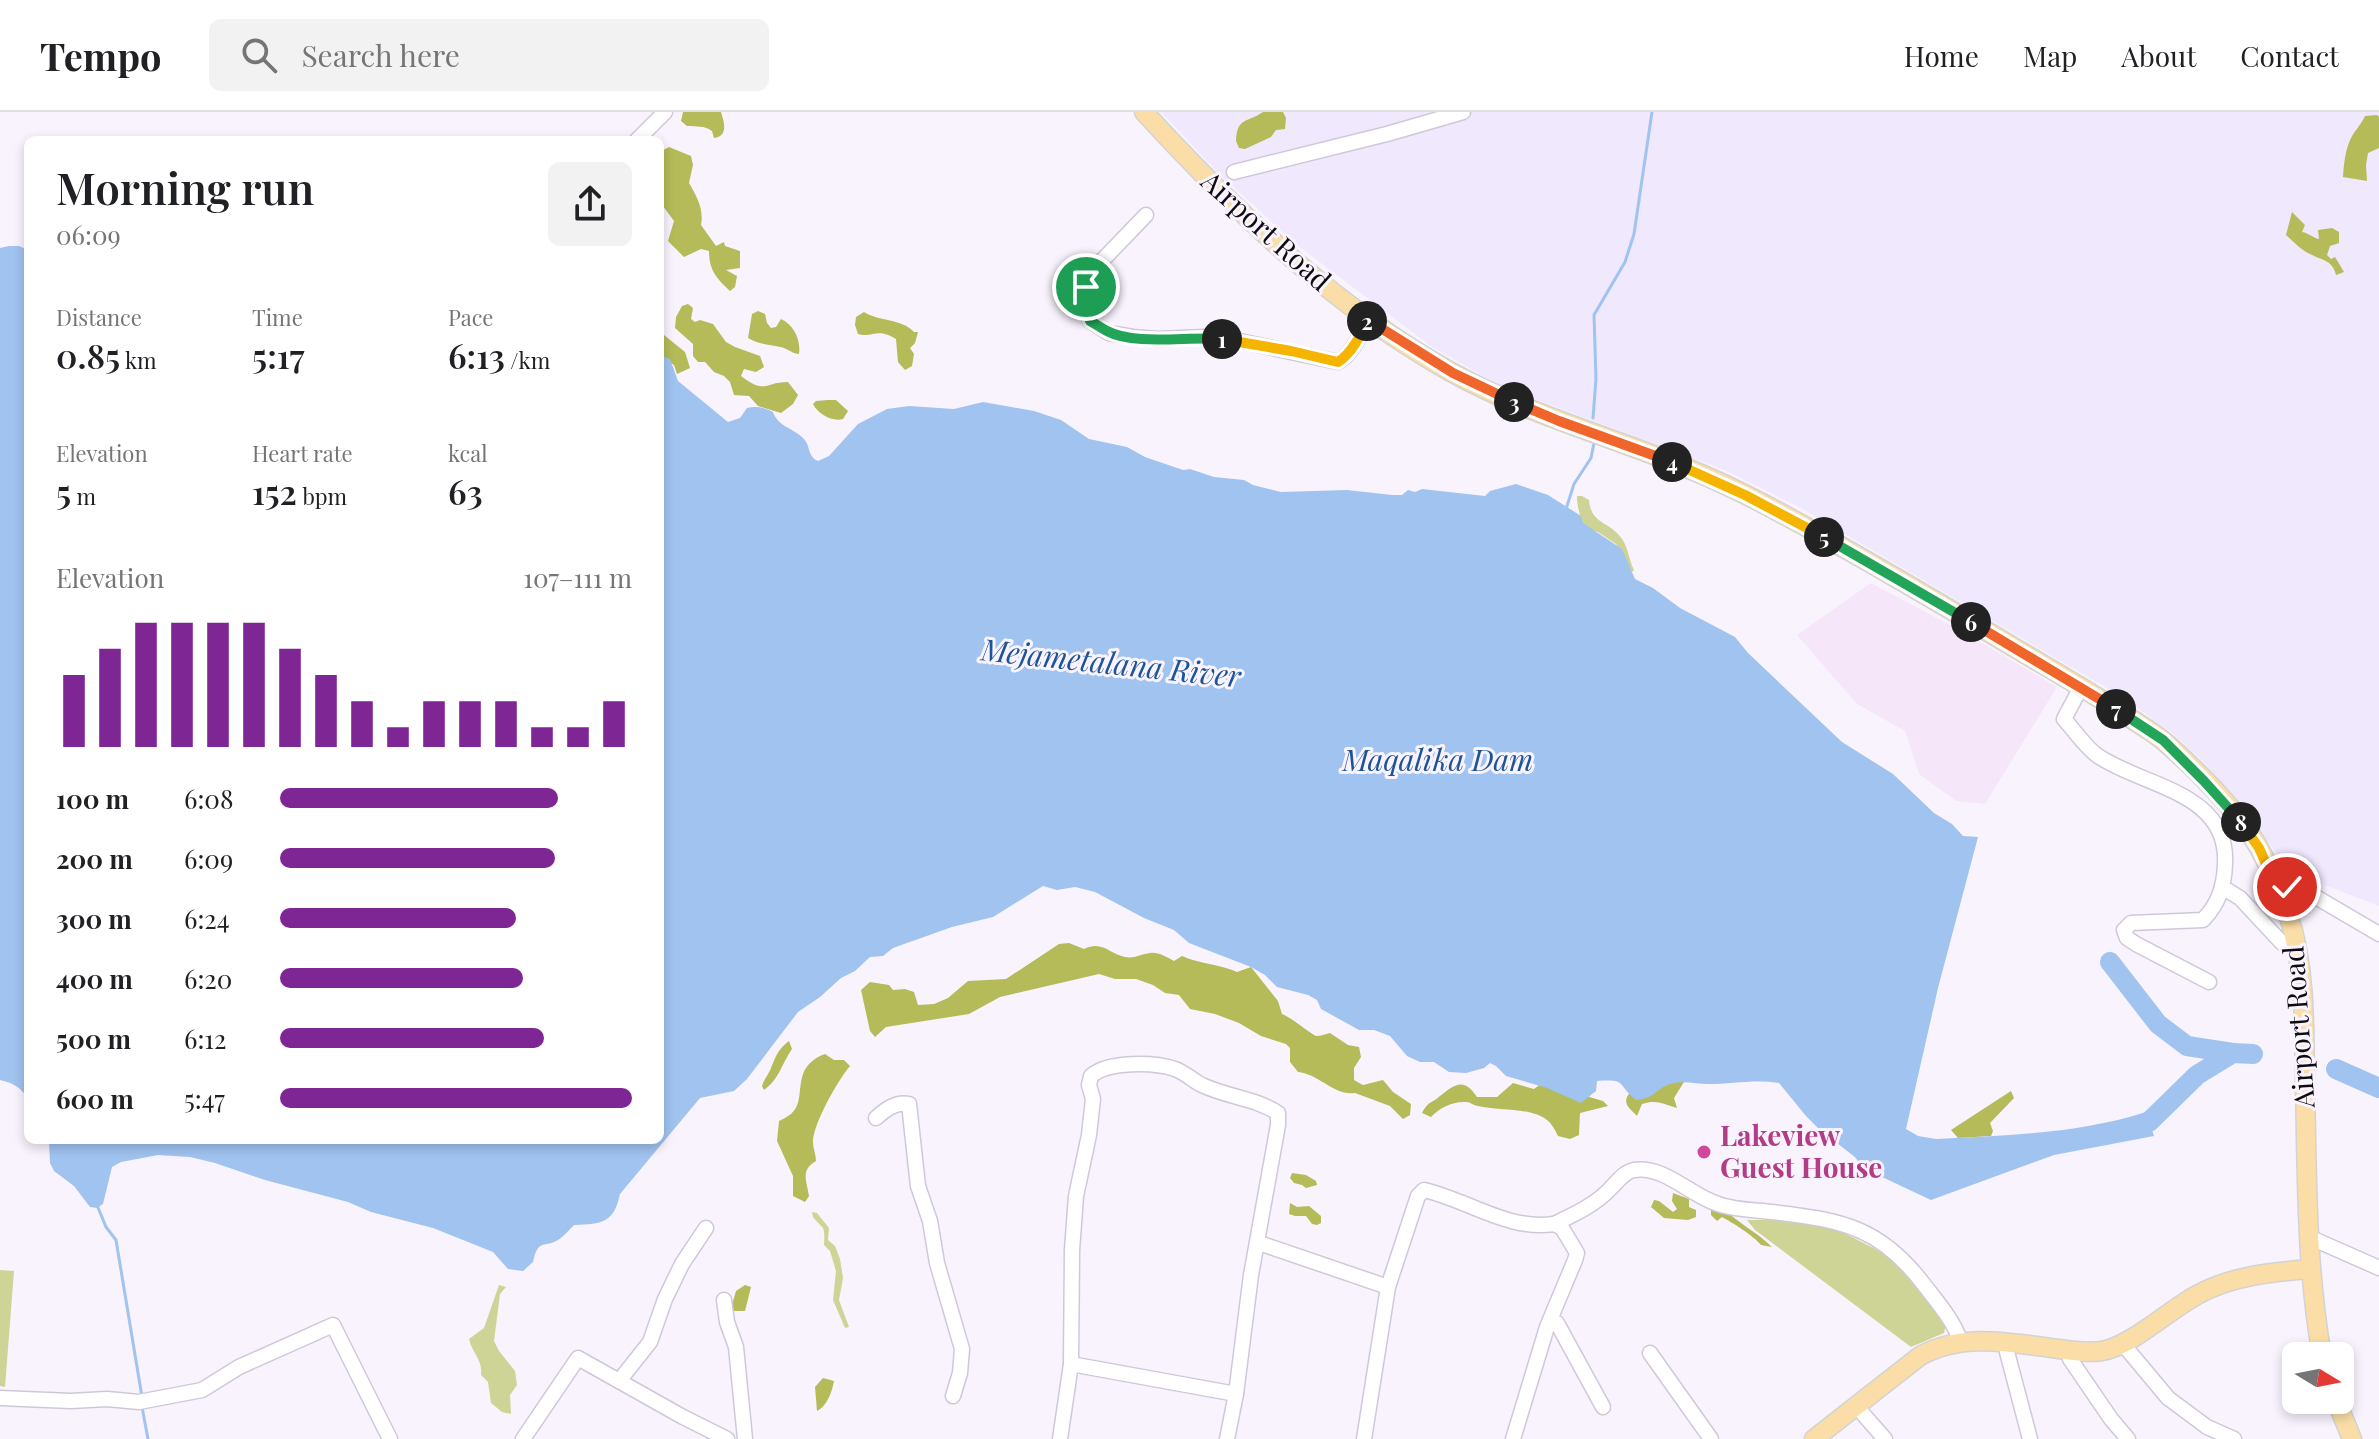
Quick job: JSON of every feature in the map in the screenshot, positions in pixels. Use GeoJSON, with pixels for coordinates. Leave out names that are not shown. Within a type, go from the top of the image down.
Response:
{"type":"FeatureCollection","features":[{"type":"Feature","properties":{"kind":"main road","name":"Airport Road"},"geometry":{"type":"LineString","coordinates":[[1144,112],[1246,217],[1368,320],[1453,373],[1511,401],[1697,472],[1794,520],[1902,580],[2081,687],[2163,740],[2204,781],[2259,848],[2288,916],[2300,963],[2310,1269],[2320,1342]]}},
{"type":"Feature","properties":{"kind":"main road"},"geometry":{"type":"LineString","coordinates":[[2278,1271],[2294,1259],[2309,1237]]}},
{"type":"Feature","properties":{"kind":"main road"},"geometry":{"type":"LineString","coordinates":[[1814,1439],[1935,1347],[1961,1342],[2006,1343],[2100,1351],[2122,1343],[2214,1286],[2278,1271],[2310,1269]]}},
{"type":"Feature","properties":{"kind":"main road"},"geometry":{"type":"LineString","coordinates":[[2278,1271],[2302,1287],[2316,1307]]}},
{"type":"Feature","properties":{"kind":"main road"},"geometry":{"type":"LineString","coordinates":[[2342,1414],[2352,1439]]}},
{"type":"Feature","properties":{"kind":"street"},"geometry":{"type":"LineString","coordinates":[[641,136],[665,112]]}},
{"type":"Feature","properties":{"kind":"street"},"geometry":{"type":"LineString","coordinates":[[1234,172],[1463,112]]}},
{"type":"Feature","properties":{"kind":"street"},"geometry":{"type":"LineString","coordinates":[[1146,215],[1094,269],[1086,287],[1090,321],[1109,333],[1158,339],[1205,337],[1235,340],[1338,362],[1344,359],[1368,320]]}},
{"type":"Feature","properties":{"kind":"street"},"geometry":{"type":"LineString","coordinates":[[2081,687],[2064,719],[2094,753],[2116,767],[2172,791],[2205,811],[2216,823],[2226,849],[2221,896],[2213,910],[2203,920],[2131,923],[2124,930],[2127,938],[2136,944],[2209,982]]}},
{"type":"Feature","properties":{"kind":"street"},"geometry":{"type":"LineString","coordinates":[[2276,886],[2304,890],[2379,934]]}},
{"type":"Feature","properties":{"kind":"street"},"geometry":{"type":"LineString","coordinates":[[2222,887],[2240,898],[2282,943],[2296,947]]}},
{"type":"Feature","properties":{"kind":"street"},"geometry":{"type":"LineString","coordinates":[[1060,1439],[1071,1364],[1071,1275],[1076,1196],[1093,1099],[1089,1085],[1091,1076],[1104,1067],[1141,1064],[1175,1069],[1201,1085],[1258,1103],[1278,1113],[1227,1439]]}},
{"type":"Feature","properties":{"kind":"street"},"geometry":{"type":"LineString","coordinates":[[876,1118],[887,1108],[909,1104],[918,1186],[930,1221],[937,1263],[962,1349],[960,1373],[953,1396]]}},
{"type":"Feature","properties":{"kind":"street"},"geometry":{"type":"LineString","coordinates":[[1364,1439],[1388,1287],[1418,1196],[1424,1190],[1519,1223],[1538,1226],[1554,1224],[1581,1211],[1602,1197],[1624,1175],[1648,1169],[1731,1208],[1811,1217],[1866,1232],[1901,1256],[1950,1319],[1961,1342]]}},
{"type":"Feature","properties":{"kind":"street"},"geometry":{"type":"LineString","coordinates":[[1513,1439],[1547,1327],[1577,1253],[1562,1228],[1554,1224]]}},
{"type":"Feature","properties":{"kind":"street"},"geometry":{"type":"LineString","coordinates":[[619,1381],[650,1342],[665,1299],[682,1264],[706,1228]]}},
{"type":"Feature","properties":{"kind":"street"},"geometry":{"type":"LineString","coordinates":[[2309,1237],[2379,1268]]}},
{"type":"Feature","properties":{"kind":"street"},"geometry":{"type":"LineString","coordinates":[[1259,1243],[1388,1287]]}},
{"type":"Feature","properties":{"kind":"street"},"geometry":{"type":"LineString","coordinates":[[724,1300],[727,1322],[736,1347],[745,1439]]}},
{"type":"Feature","properties":{"kind":"street"},"geometry":{"type":"LineString","coordinates":[[1551,1321],[1557,1323],[1603,1407]]}},
{"type":"Feature","properties":{"kind":"street"},"geometry":{"type":"LineString","coordinates":[[0,1398],[145,1401],[202,1390],[227,1373],[333,1325],[390,1439]]}},
{"type":"Feature","properties":{"kind":"street"},"geometry":{"type":"LineString","coordinates":[[2006,1343],[2030,1439]]}},
{"type":"Feature","properties":{"kind":"street"},"geometry":{"type":"LineString","coordinates":[[2122,1343],[2168,1398],[2207,1427],[2234,1439]]}},
{"type":"Feature","properties":{"kind":"street"},"geometry":{"type":"LineString","coordinates":[[2069,1350],[2070,1359],[2128,1439]]}},
{"type":"Feature","properties":{"kind":"street"},"geometry":{"type":"LineString","coordinates":[[1650,1353],[1711,1439]]}},
{"type":"Feature","properties":{"kind":"street"},"geometry":{"type":"LineString","coordinates":[[523,1439],[578,1358],[727,1439]]}},
{"type":"Feature","properties":{"kind":"street"},"geometry":{"type":"LineString","coordinates":[[1071,1364],[1236,1394]]}},
{"type":"Feature","properties":{"kind":"street"},"geometry":{"type":"LineString","coordinates":[[1857,1407],[1885,1439]]}},
{"type":"Feature","properties":{"kind":"shaded area"},"geometry":{"type":"Polygon","coordinates":[[[1161,112],[2379,112],[2379,906],[2291,872],[2203,761],[2171,732],[2122,697],[1801,508],[1727,471],[1501,386],[1432,347],[1297,245],[1218,173],[1161,112]]]}},
{"type":"Feature","properties":{"kind":"shaded area"},"geometry":{"type":"Polygon","coordinates":[[[1871,583],[2057,687],[1985,804],[1956,801],[1919,774],[1905,731],[1857,704],[1797,635],[1871,583]]]}},
{"type":"Feature","properties":{"kind":"green space"},"geometry":{"type":"Polygon","coordinates":[[[683,112],[721,112],[724,132],[714,138],[709,129],[687,126],[681,121],[683,112]]]}},
{"type":"Feature","properties":{"kind":"green space"},"geometry":{"type":"Polygon","coordinates":[[[1263,112],[1283,112],[1285,129],[1276,130],[1271,137],[1245,149],[1239,148],[1236,141],[1238,128],[1263,112]]]}},
{"type":"Feature","properties":{"kind":"green space"},"geometry":{"type":"Polygon","coordinates":[[[2377,115],[2379,148],[2368,153],[2367,181],[2343,177],[2351,138],[2365,116],[2377,115]]]}},
{"type":"Feature","properties":{"kind":"green space"},"geometry":{"type":"Polygon","coordinates":[[[669,147],[691,156],[693,165],[689,183],[701,208],[701,225],[716,246],[724,242],[725,246],[740,251],[740,268],[726,270],[737,276],[735,287],[730,291],[714,273],[709,251],[701,249],[684,257],[668,241],[674,221],[664,207],[664,150],[669,147]]]}},
{"type":"Feature","properties":{"kind":"green space"},"geometry":{"type":"Polygon","coordinates":[[[2292,212],[2305,225],[2302,232],[2315,238],[2319,239],[2318,230],[2332,228],[2339,232],[2339,243],[2330,246],[2327,255],[2331,259],[2335,257],[2344,272],[2336,275],[2330,264],[2305,251],[2286,235],[2292,212]]]}},
{"type":"Feature","properties":{"kind":"green space"},"geometry":{"type":"Polygon","coordinates":[[[688,304],[693,308],[691,319],[695,322],[700,320],[713,324],[726,342],[760,356],[764,367],[756,372],[744,369],[741,376],[761,386],[788,382],[798,395],[793,404],[781,413],[758,406],[749,396],[734,395],[730,382],[724,376],[714,372],[705,362],[698,362],[693,356],[693,344],[675,328],[676,317],[682,306],[688,304]]]}},
{"type":"Feature","properties":{"kind":"green space"},"geometry":{"type":"Polygon","coordinates":[[[758,311],[765,314],[771,328],[776,327],[781,319],[790,325],[798,338],[799,354],[748,338],[752,314],[758,311]]]}},
{"type":"Feature","properties":{"kind":"green space"},"geometry":{"type":"Polygon","coordinates":[[[864,312],[918,332],[910,348],[914,354],[912,366],[905,370],[898,362],[896,339],[880,333],[858,334],[856,317],[864,312]]]}},
{"type":"Feature","properties":{"kind":"green space"},"geometry":{"type":"Polygon","coordinates":[[[664,335],[685,352],[690,368],[677,374],[674,365],[664,358],[664,335]]]}},
{"type":"Feature","properties":{"kind":"green space"},"geometry":{"type":"Polygon","coordinates":[[[836,400],[848,411],[843,419],[826,416],[813,404],[816,401],[836,400]]]}},
{"type":"Feature","properties":{"kind":"green space"},"geometry":{"type":"Polygon","coordinates":[[[1577,496],[1589,500],[1597,519],[1622,539],[1634,570],[1632,572],[1616,544],[1598,532],[1585,528],[1577,496]]]}},
{"type":"Feature","properties":{"kind":"green space"},"geometry":{"type":"Polygon","coordinates":[[[1069,943],[1084,949],[1101,947],[1128,957],[1153,953],[1174,961],[1182,956],[1237,972],[1251,967],[1278,1001],[1282,1014],[1315,1035],[1330,1033],[1348,1045],[1359,1047],[1361,1057],[1354,1068],[1354,1080],[1363,1085],[1383,1080],[1393,1092],[1411,1104],[1410,1115],[1403,1119],[1390,1106],[1340,1091],[1298,1072],[1290,1062],[1290,1048],[1286,1044],[1215,1014],[1190,1009],[1179,995],[1165,993],[1136,979],[1115,979],[1099,974],[1000,997],[969,1014],[886,1027],[875,1037],[870,1031],[861,990],[870,982],[889,985],[893,990],[914,992],[918,1005],[934,1004],[948,998],[968,981],[1006,979],[1059,944],[1069,943]]]}},
{"type":"Feature","properties":{"kind":"green space"},"geometry":{"type":"Polygon","coordinates":[[[789,1041],[792,1049],[777,1076],[764,1090],[763,1083],[776,1056],[789,1041]]]}},
{"type":"Feature","properties":{"kind":"green space"},"geometry":{"type":"Polygon","coordinates":[[[825,1054],[834,1060],[844,1060],[850,1066],[833,1091],[817,1124],[813,1142],[816,1161],[806,1172],[809,1196],[805,1202],[793,1196],[793,1176],[777,1141],[779,1121],[796,1108],[807,1067],[825,1054]]]}},
{"type":"Feature","properties":{"kind":"green space"},"geometry":{"type":"Polygon","coordinates":[[[1665,1075],[1684,1082],[1674,1098],[1677,1108],[1652,1102],[1642,1104],[1637,1116],[1627,1104],[1629,1094],[1647,1093],[1665,1075]]]}},
{"type":"Feature","properties":{"kind":"green space"},"geometry":{"type":"Polygon","coordinates":[[[1513,1083],[1534,1089],[1542,1083],[1603,1101],[1608,1106],[1580,1113],[1579,1135],[1570,1139],[1558,1136],[1547,1120],[1523,1111],[1461,1102],[1447,1106],[1431,1117],[1422,1113],[1429,1104],[1459,1084],[1468,1087],[1477,1097],[1497,1097],[1513,1083]]]}},
{"type":"Feature","properties":{"kind":"green space"},"geometry":{"type":"Polygon","coordinates":[[[2011,1091],[2014,1098],[1990,1123],[1991,1136],[1958,1138],[1951,1130],[2011,1091]]]}},
{"type":"Feature","properties":{"kind":"green space"},"geometry":{"type":"Polygon","coordinates":[[[1292,1173],[1306,1175],[1317,1185],[1306,1188],[1294,1183],[1290,1178],[1292,1173]]]}},
{"type":"Feature","properties":{"kind":"green space"},"geometry":{"type":"Polygon","coordinates":[[[1673,1193],[1689,1199],[1689,1207],[1696,1210],[1696,1217],[1688,1220],[1664,1218],[1651,1207],[1654,1200],[1659,1201],[1673,1212],[1677,1209],[1672,1201],[1673,1193]]]}},
{"type":"Feature","properties":{"kind":"green space"},"geometry":{"type":"Polygon","coordinates":[[[1290,1203],[1297,1207],[1309,1206],[1321,1216],[1321,1223],[1312,1224],[1306,1216],[1289,1214],[1290,1203]]]}},
{"type":"Feature","properties":{"kind":"green space"},"geometry":{"type":"Polygon","coordinates":[[[1711,1208],[1723,1208],[1772,1247],[1761,1245],[1722,1217],[1717,1221],[1711,1215],[1711,1208]]]}},
{"type":"Feature","properties":{"kind":"green space"},"geometry":{"type":"Polygon","coordinates":[[[812,1212],[817,1213],[829,1228],[828,1240],[835,1246],[840,1259],[843,1278],[839,1300],[849,1327],[845,1328],[833,1300],[836,1271],[830,1251],[824,1245],[823,1228],[812,1212]]]}},
{"type":"Feature","properties":{"kind":"green space"},"geometry":{"type":"Polygon","coordinates":[[[1747,1220],[1824,1225],[1881,1252],[1916,1280],[1947,1320],[1944,1333],[1911,1347],[1755,1230],[1747,1220]]]}},
{"type":"Feature","properties":{"kind":"green space"},"geometry":{"type":"Polygon","coordinates":[[[0,1270],[14,1271],[5,1387],[0,1386],[0,1270]]]}},
{"type":"Feature","properties":{"kind":"green space"},"geometry":{"type":"Polygon","coordinates":[[[499,1285],[506,1287],[500,1294],[494,1341],[515,1371],[517,1385],[510,1395],[511,1414],[502,1412],[491,1403],[488,1382],[481,1375],[469,1339],[484,1328],[499,1285]]]}},
{"type":"Feature","properties":{"kind":"green space"},"geometry":{"type":"Polygon","coordinates":[[[745,1285],[751,1287],[745,1311],[733,1311],[731,1308],[736,1291],[745,1285]]]}},
{"type":"Feature","properties":{"kind":"green space"},"geometry":{"type":"Polygon","coordinates":[[[823,1378],[834,1381],[824,1406],[817,1411],[815,1387],[823,1378]]]}},
{"type":"Feature","properties":{"kind":"water"},"geometry":{"type":"Polygon","coordinates":[[[0,248],[24,248],[24,1094],[16,1086],[0,1080],[0,248]]]}},
{"type":"Feature","properties":{"kind":"water","name":"Maqalika Dam"},"geometry":{"type":"Polygon","coordinates":[[[664,357],[670,359],[678,381],[728,422],[740,418],[747,408],[769,410],[782,424],[804,439],[812,457],[818,461],[829,456],[858,424],[887,409],[909,406],[954,409],[983,402],[1034,411],[1061,420],[1089,439],[1127,447],[1145,457],[1183,470],[1244,480],[1281,492],[1347,490],[1402,495],[1408,490],[1415,492],[1422,489],[1485,496],[1490,491],[1516,484],[1548,495],[1581,516],[1583,523],[1622,549],[1635,579],[1680,608],[1735,637],[1842,742],[1893,774],[1963,836],[1978,837],[1938,988],[1906,1129],[1918,1136],[1936,1139],[2016,1134],[2094,1125],[2146,1112],[2154,1136],[2054,1155],[1931,1200],[1863,1168],[1855,1157],[1806,1116],[1779,1083],[1675,1083],[1648,1098],[1636,1100],[1618,1082],[1597,1081],[1596,1091],[1581,1103],[1547,1088],[1506,1076],[1490,1063],[1466,1073],[1449,1072],[1434,1062],[1420,1062],[1407,1056],[1390,1036],[1374,1030],[1359,1030],[1321,1009],[1317,1000],[1308,995],[1277,987],[1251,967],[1189,943],[1174,930],[1095,892],[1075,887],[1057,890],[1043,886],[993,917],[952,927],[893,948],[883,956],[870,957],[798,1012],[747,1079],[734,1091],[700,1098],[664,1141],[664,357]]]}},
{"type":"Feature","properties":{"kind":"water","name":"Maqalika Dam"},"geometry":{"type":"Polygon","coordinates":[[[49,1144],[662,1144],[620,1194],[610,1216],[592,1224],[574,1225],[558,1240],[540,1247],[533,1262],[523,1271],[508,1269],[493,1252],[433,1228],[190,1157],[158,1155],[121,1162],[112,1167],[103,1204],[97,1208],[90,1207],[74,1186],[54,1171],[50,1163],[49,1144]]]}},
{"type":"Feature","properties":{"kind":"waterway"},"geometry":{"type":"LineString","coordinates":[[1593,418],[1596,379],[1594,315],[1625,262],[1634,234],[1652,112]]}},
{"type":"Feature","properties":{"kind":"waterway"},"geometry":{"type":"LineString","coordinates":[[1566,509],[1574,484],[1591,458],[1594,443]]}},
{"type":"Feature","properties":{"kind":"waterway","name":"Mejametalana River"},"geometry":{"type":"LineString","coordinates":[[2110,962],[2158,1024],[2187,1046],[2233,1053]]}},
{"type":"Feature","properties":{"kind":"waterway","name":"Mejametalana River"},"geometry":{"type":"LineString","coordinates":[[2149,1122],[2197,1075],[2233,1053],[2253,1054]]}},
{"type":"Feature","properties":{"kind":"waterway","name":"Mejametalana River"},"geometry":{"type":"LineString","coordinates":[[2336,1069],[2379,1088]]}},
{"type":"Feature","properties":{"kind":"waterway"},"geometry":{"type":"LineString","coordinates":[[97,1205],[106,1227],[116,1240],[142,1397]]}},
{"type":"Feature","properties":{"kind":"waterway"},"geometry":{"type":"LineString","coordinates":[[142,1407],[148,1439]]}},
{"type":"Feature","properties":{"kind":"place","name":"Lakeview Guest House"},"geometry":{"type":"Point","coordinates":[1704,1152]}},
{"type":"Feature","properties":{"kind":"route"},"geometry":{"type":"LineString","coordinates":[[1086,287],[1090,321],[1109,333],[1158,339],[1205,337],[1235,340],[1332,362],[1344,359],[1368,320],[1453,373],[1511,401],[1697,472],[1745,495],[1902,580],[2115,707],[2163,740],[2243,824],[2259,848],[2276,886],[2287,887]]}}]}
